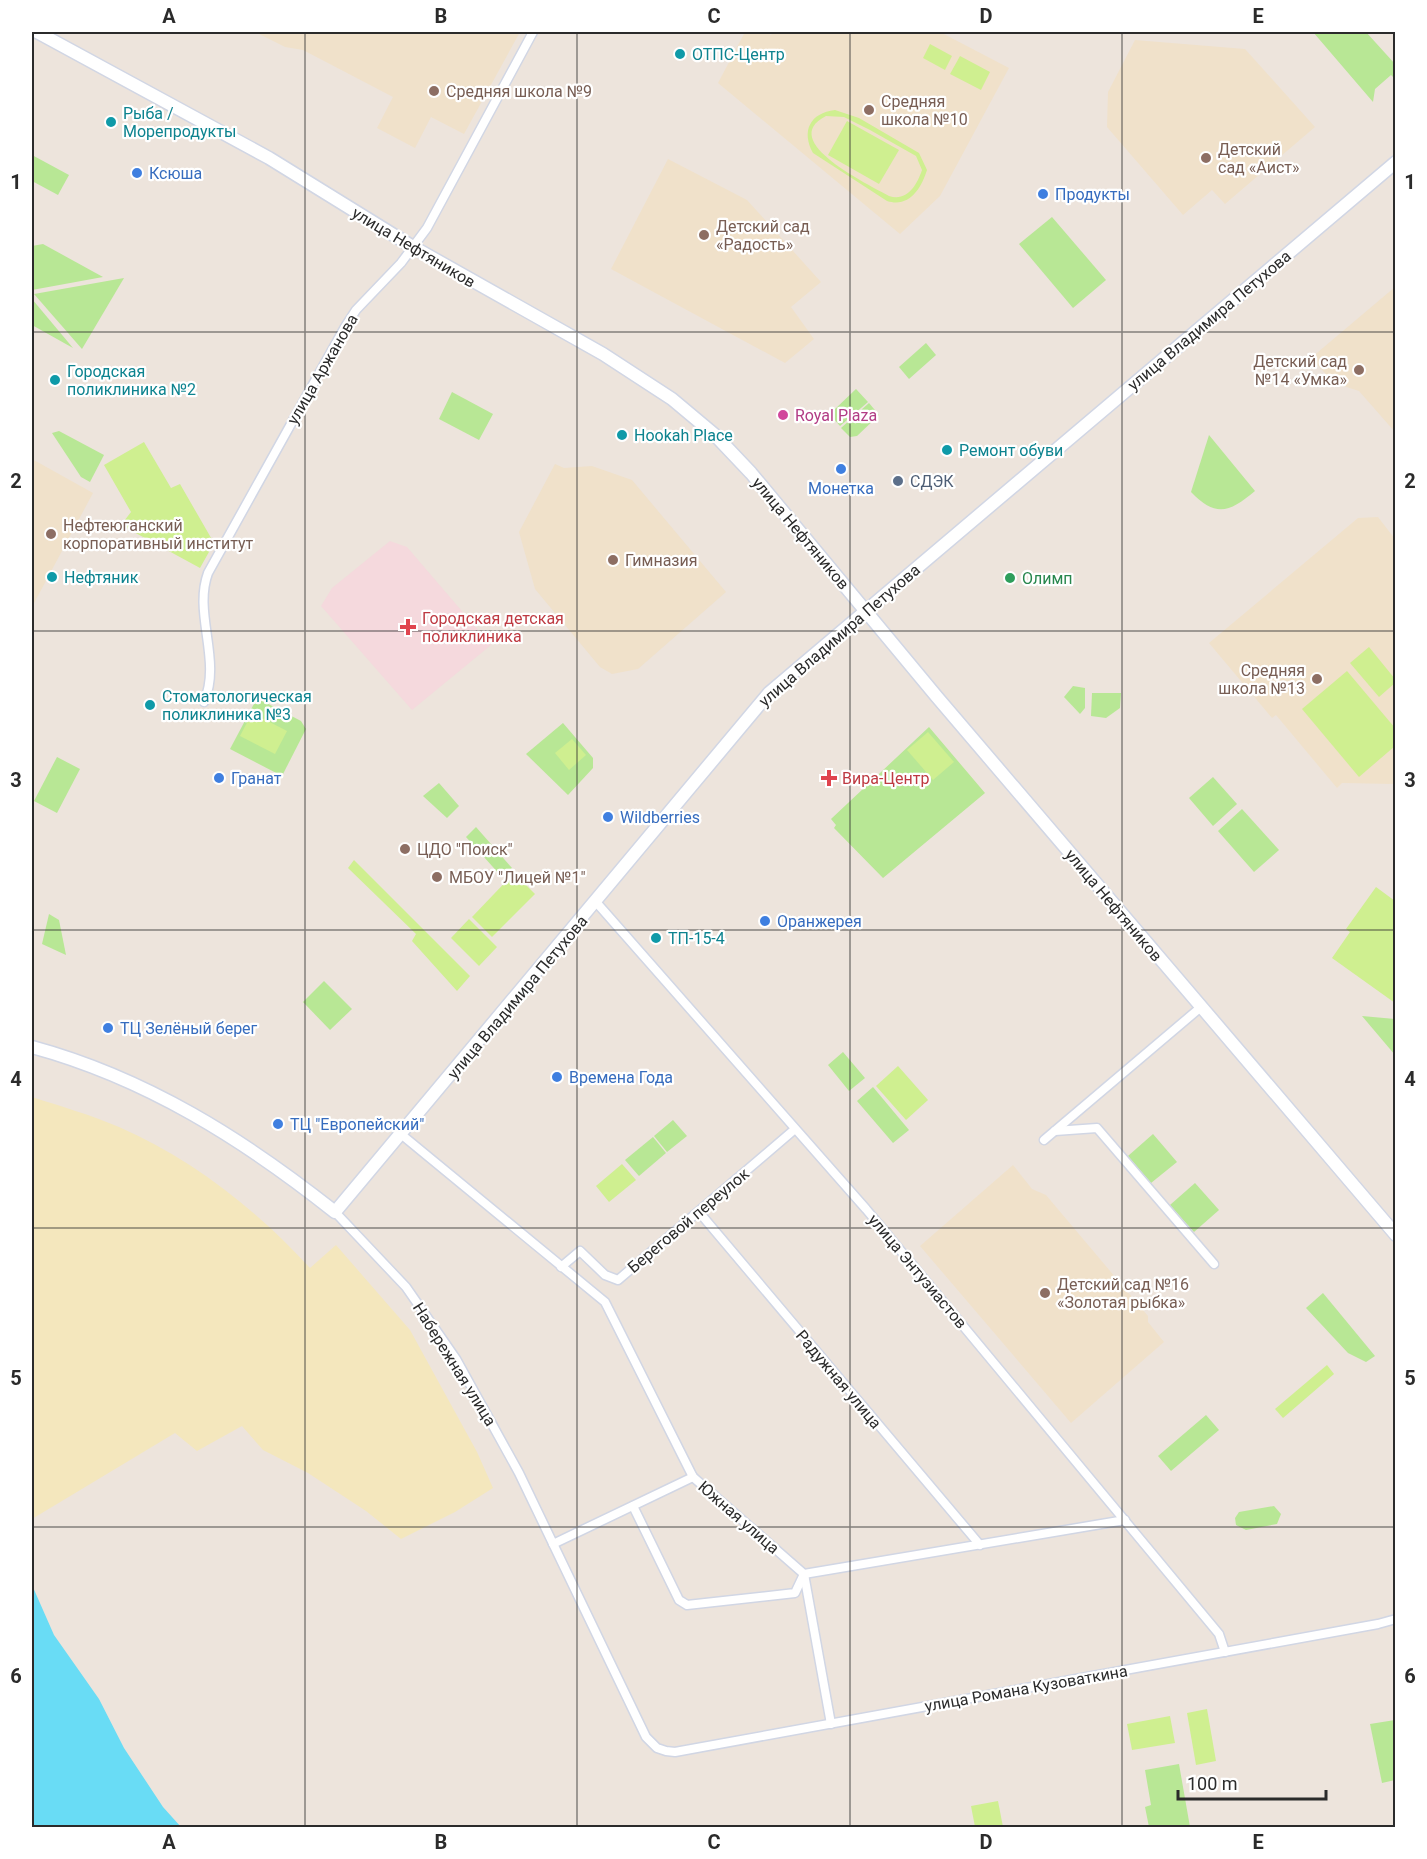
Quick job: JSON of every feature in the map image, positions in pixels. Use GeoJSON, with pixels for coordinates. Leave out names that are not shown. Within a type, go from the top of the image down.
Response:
{"type":"FeatureCollection","features":[{"type":"Feature","properties":{"kind":"main road","name":"улица Нефтяников"},"geometry":{"type":"LineString","coordinates":[[37,32],[269,158],[413,248],[612,359],[687,411],[716,435],[751,473],[1395,1235]]}},
{"type":"Feature","properties":{"kind":"main road","name":"улица Владимира Петухова"},"geometry":{"type":"LineString","coordinates":[[335,1212],[402,1135],[756,708],[784,679],[1395,162]]}},
{"type":"Feature","properties":{"kind":"main road","name":"Набережная улица"},"geometry":{"type":"LineString","coordinates":[[32,1047],[118,1076],[195,1114],[236,1139],[335,1212]]}},
{"type":"Feature","properties":{"kind":"street","name":"улица Аржанова"},"geometry":{"type":"LineString","coordinates":[[204,702],[210,675],[203,591],[208,573],[345,327],[356,310],[413,248],[433,217],[533,32]]}},
{"type":"Feature","properties":{"kind":"street","name":"улица Энтузиастов"},"geometry":{"type":"LineString","coordinates":[[596,902],[866,1209],[1219,1634],[1225,1652]]}},
{"type":"Feature","properties":{"kind":"street"},"geometry":{"type":"LineString","coordinates":[[1044,1140],[1201,1006]]}},
{"type":"Feature","properties":{"kind":"street"},"geometry":{"type":"LineString","coordinates":[[1055,1131],[1097,1128],[1214,1264]]}},
{"type":"Feature","properties":{"kind":"street","name":"Береговой переулок"},"geometry":{"type":"LineString","coordinates":[[561,1267],[580,1251],[605,1275],[618,1280],[795,1129]]}},
{"type":"Feature","properties":{"kind":"street","name":"Южная улица"},"geometry":{"type":"LineString","coordinates":[[402,1135],[605,1302],[693,1477],[804,1574]]}},
{"type":"Feature","properties":{"kind":"street","name":"Набережная улица"},"geometry":{"type":"LineString","coordinates":[[335,1212],[386,1264],[441,1334],[497,1430],[646,1737],[657,1748]]}},
{"type":"Feature","properties":{"kind":"street","name":"Радужная улица"},"geometry":{"type":"LineString","coordinates":[[699,1212],[980,1545]]}},
{"type":"Feature","properties":{"kind":"street"},"geometry":{"type":"LineString","coordinates":[[553,1544],[693,1477]]}},
{"type":"Feature","properties":{"kind":"street"},"geometry":{"type":"LineString","coordinates":[[633,1506],[679,1600],[687,1605],[795,1593],[804,1574]]}},
{"type":"Feature","properties":{"kind":"street"},"geometry":{"type":"LineString","coordinates":[[804,1574],[1125,1520]]}},
{"type":"Feature","properties":{"kind":"street"},"geometry":{"type":"LineString","coordinates":[[804,1574],[831,1724]]}},
{"type":"Feature","properties":{"kind":"street","name":"улица Романа Кузоваткина"},"geometry":{"type":"LineString","coordinates":[[657,1748],[675,1752],[1395,1619]]}},
{"type":"Feature","properties":{"kind":"shaded area","name":"Средняя школа №9"},"geometry":{"type":"Polygon","coordinates":[[[255,32],[520,32],[464,134],[431,117],[415,148],[377,128],[393,97],[303,50],[285,47],[255,32]]]}},
{"type":"Feature","properties":{"kind":"shaded area","name":"Средняя школа №10"},"geometry":{"type":"Polygon","coordinates":[[[745,32],[765,32],[771,35],[773,32],[940,32],[1009,68],[940,196],[900,234],[718,83],[745,32]]]}},
{"type":"Feature","properties":{"kind":"shaded area","name":"Детский сад «Аист»"},"geometry":{"type":"Polygon","coordinates":[[[1135,40],[1245,49],[1315,127],[1225,204],[1212,190],[1183,215],[1107,127],[1108,92],[1135,40]]]}},
{"type":"Feature","properties":{"kind":"shaded area","name":"Детский сад «Радость»"},"geometry":{"type":"Polygon","coordinates":[[[668,159],[747,200],[821,282],[791,307],[814,339],[785,363],[611,269],[668,159]]]}},
{"type":"Feature","properties":{"kind":"shaded area","name":"Детский сад №14 «Умка»"},"geometry":{"type":"Polygon","coordinates":[[[1395,287],[1395,432],[1359,391],[1334,383],[1311,358],[1395,287]]]}},
{"type":"Feature","properties":{"kind":"shaded area","name":"Нефтеюганский корпоративный институт"},"geometry":{"type":"Polygon","coordinates":[[[32,459],[93,493],[32,607],[32,459]]]}},
{"type":"Feature","properties":{"kind":"shaded area","name":"Гимназия"},"geometry":{"type":"Polygon","coordinates":[[[555,464],[564,468],[592,466],[632,480],[726,592],[638,669],[612,674],[600,667],[535,589],[519,532],[555,464]]]}},
{"type":"Feature","properties":{"kind":"shaded area","name":"Средняя школа №13"},"geometry":{"type":"Polygon","coordinates":[[[1378,517],[1395,539],[1395,784],[1342,783],[1337,788],[1276,715],[1272,718],[1209,643],[1358,518],[1378,517]]]}},
{"type":"Feature","properties":{"kind":"shaded area","name":"Городская детская поликлиника"},"geometry":{"type":"Polygon","coordinates":[[[390,541],[407,547],[491,645],[412,710],[321,606],[332,588],[390,541]]]}},
{"type":"Feature","properties":{"kind":"shaded area","name":"Детский сад №16 «Золотая рыбка»"},"geometry":{"type":"Polygon","coordinates":[[[1013,1165],[1032,1189],[1046,1195],[1148,1316],[1148,1322],[1164,1342],[1071,1423],[920,1246],[1013,1165]]]}},
{"type":"Feature","properties":{"kind":"green space"},"geometry":{"type":"Polygon","coordinates":[[[1313,32],[1366,32],[1395,64],[1395,79],[1391,75],[1375,89],[1373,102],[1313,32]]]}},
{"type":"Feature","properties":{"kind":"green space"},"geometry":{"type":"Polygon","coordinates":[[[930,44],[952,56],[945,70],[923,58],[930,44]]]}},
{"type":"Feature","properties":{"kind":"green space"},"geometry":{"type":"Polygon","coordinates":[[[960,56],[990,72],[981,90],[950,74],[960,56]]]}},
{"type":"Feature","properties":{"kind":"green space"},"geometry":{"type":"Polygon","coordinates":[[[835,110],[859,118],[919,153],[927,170],[918,190],[902,202],[887,201],[813,153],[808,137],[810,124],[826,112],[835,110]],[[826,116],[814,126],[812,138],[819,149],[848,172],[889,196],[901,197],[910,191],[922,170],[916,156],[844,117],[826,116]]]}},
{"type":"Feature","properties":{"kind":"green space"},"geometry":{"type":"Polygon","coordinates":[[[847,121],[899,150],[879,184],[828,155],[847,121]]]}},
{"type":"Feature","properties":{"kind":"green space"},"geometry":{"type":"Polygon","coordinates":[[[32,155],[69,175],[58,195],[32,181],[32,155]]]}},
{"type":"Feature","properties":{"kind":"green space"},"geometry":{"type":"Polygon","coordinates":[[[1052,217],[1106,280],[1073,308],[1019,244],[1052,217]]]}},
{"type":"Feature","properties":{"kind":"green space"},"geometry":{"type":"Polygon","coordinates":[[[43,244],[103,277],[32,290],[32,246],[43,244]]]}},
{"type":"Feature","properties":{"kind":"green space"},"geometry":{"type":"Polygon","coordinates":[[[124,278],[82,349],[34,294],[124,278]]]}},
{"type":"Feature","properties":{"kind":"green space"},"geometry":{"type":"Polygon","coordinates":[[[32,299],[73,348],[32,325],[32,299]]]}},
{"type":"Feature","properties":{"kind":"green space"},"geometry":{"type":"Polygon","coordinates":[[[926,343],[936,355],[909,379],[899,367],[926,343]]]}},
{"type":"Feature","properties":{"kind":"green space"},"geometry":{"type":"Polygon","coordinates":[[[856,389],[868,402],[840,426],[833,418],[834,410],[856,389]]]}},
{"type":"Feature","properties":{"kind":"green space"},"geometry":{"type":"Polygon","coordinates":[[[452,392],[493,414],[479,440],[439,419],[452,392]]]}},
{"type":"Feature","properties":{"kind":"green space"},"geometry":{"type":"Polygon","coordinates":[[[869,403],[879,415],[857,436],[850,437],[841,428],[869,403]]]}},
{"type":"Feature","properties":{"kind":"green space"},"geometry":{"type":"Polygon","coordinates":[[[59,431],[104,455],[90,482],[81,477],[52,433],[59,431]]]}},
{"type":"Feature","properties":{"kind":"green space"},"geometry":{"type":"Polygon","coordinates":[[[1209,435],[1255,491],[1238,504],[1223,509],[1208,506],[1191,492],[1209,435]]]}},
{"type":"Feature","properties":{"kind":"green space"},"geometry":{"type":"Polygon","coordinates":[[[144,442],[171,488],[180,484],[214,543],[200,568],[121,525],[131,512],[104,465],[144,442]]]}},
{"type":"Feature","properties":{"kind":"green space"},"geometry":{"type":"Polygon","coordinates":[[[1369,647],[1395,679],[1395,683],[1379,697],[1350,663],[1369,647]]]}},
{"type":"Feature","properties":{"kind":"green space"},"geometry":{"type":"Polygon","coordinates":[[[1347,671],[1395,728],[1395,746],[1359,777],[1302,709],[1347,671]]]}},
{"type":"Feature","properties":{"kind":"green space"},"geometry":{"type":"Polygon","coordinates":[[[1073,686],[1085,688],[1085,708],[1080,714],[1064,697],[1073,686]]]}},
{"type":"Feature","properties":{"kind":"green space"},"geometry":{"type":"Polygon","coordinates":[[[1092,693],[1121,693],[1120,708],[1106,718],[1091,716],[1092,693]]]}},
{"type":"Feature","properties":{"kind":"green space"},"geometry":{"type":"Polygon","coordinates":[[[257,698],[301,721],[306,729],[282,776],[230,749],[257,698]]]}},
{"type":"Feature","properties":{"kind":"green space"},"geometry":{"type":"Polygon","coordinates":[[[252,713],[287,731],[275,754],[240,736],[252,713]]]}},
{"type":"Feature","properties":{"kind":"green space"},"geometry":{"type":"Polygon","coordinates":[[[563,723],[593,758],[593,768],[568,795],[526,754],[563,723]]]}},
{"type":"Feature","properties":{"kind":"green space"},"geometry":{"type":"Polygon","coordinates":[[[929,727],[985,793],[883,878],[834,828],[836,825],[831,819],[929,727]]]}},
{"type":"Feature","properties":{"kind":"green space"},"geometry":{"type":"Polygon","coordinates":[[[928,732],[954,762],[933,780],[907,750],[928,732]]]}},
{"type":"Feature","properties":{"kind":"green space"},"geometry":{"type":"Polygon","coordinates":[[[572,739],[586,755],[569,770],[555,753],[572,739]]]}},
{"type":"Feature","properties":{"kind":"green space"},"geometry":{"type":"Polygon","coordinates":[[[57,757],[80,769],[57,813],[34,801],[57,757]]]}},
{"type":"Feature","properties":{"kind":"green space"},"geometry":{"type":"Polygon","coordinates":[[[1213,777],[1237,804],[1213,826],[1189,798],[1213,777]]]}},
{"type":"Feature","properties":{"kind":"green space"},"geometry":{"type":"Polygon","coordinates":[[[439,783],[459,806],[447,818],[423,796],[439,783]]]}},
{"type":"Feature","properties":{"kind":"green space"},"geometry":{"type":"Polygon","coordinates":[[[1242,809],[1279,850],[1254,872],[1218,831],[1242,809]]]}},
{"type":"Feature","properties":{"kind":"green space"},"geometry":{"type":"Polygon","coordinates":[[[476,827],[512,868],[501,876],[466,837],[476,827]]]}},
{"type":"Feature","properties":{"kind":"green space"},"geometry":{"type":"Polygon","coordinates":[[[354,860],[470,976],[457,991],[412,941],[416,934],[348,868],[354,860]]]}},
{"type":"Feature","properties":{"kind":"green space"},"geometry":{"type":"Polygon","coordinates":[[[514,873],[535,894],[492,937],[472,917],[514,873]]]}},
{"type":"Feature","properties":{"kind":"green space"},"geometry":{"type":"Polygon","coordinates":[[[1376,887],[1395,901],[1395,1003],[1332,958],[1350,932],[1346,929],[1376,887]]]}},
{"type":"Feature","properties":{"kind":"green space"},"geometry":{"type":"Polygon","coordinates":[[[49,914],[59,920],[66,955],[42,944],[49,914]]]}},
{"type":"Feature","properties":{"kind":"green space"},"geometry":{"type":"Polygon","coordinates":[[[469,919],[497,947],[479,966],[451,938],[469,919]]]}},
{"type":"Feature","properties":{"kind":"green space"},"geometry":{"type":"Polygon","coordinates":[[[324,981],[352,1009],[330,1030],[303,1002],[324,981]]]}},
{"type":"Feature","properties":{"kind":"green space"},"geometry":{"type":"Polygon","coordinates":[[[1362,1016],[1395,1019],[1395,1055],[1362,1016]]]}},
{"type":"Feature","properties":{"kind":"green space"},"geometry":{"type":"Polygon","coordinates":[[[843,1052],[865,1078],[849,1091],[828,1065],[843,1052]]]}},
{"type":"Feature","properties":{"kind":"green space"},"geometry":{"type":"Polygon","coordinates":[[[898,1066],[928,1100],[906,1120],[876,1086],[898,1066]]]}},
{"type":"Feature","properties":{"kind":"green space"},"geometry":{"type":"Polygon","coordinates":[[[873,1087],[909,1130],[893,1143],[857,1101],[873,1087]]]}},
{"type":"Feature","properties":{"kind":"green space"},"geometry":{"type":"Polygon","coordinates":[[[673,1120],[687,1136],[667,1152],[654,1136],[673,1120]]]}},
{"type":"Feature","properties":{"kind":"green space"},"geometry":{"type":"Polygon","coordinates":[[[1153,1134],[1177,1162],[1151,1183],[1128,1156],[1153,1134]]]}},
{"type":"Feature","properties":{"kind":"green space"},"geometry":{"type":"Polygon","coordinates":[[[653,1137],[666,1153],[639,1176],[625,1160],[653,1137]]]}},
{"type":"Feature","properties":{"kind":"green space"},"geometry":{"type":"Polygon","coordinates":[[[622,1164],[636,1180],[609,1202],[596,1186],[622,1164]]]}},
{"type":"Feature","properties":{"kind":"green space"},"geometry":{"type":"Polygon","coordinates":[[[1195,1183],[1219,1210],[1194,1232],[1170,1205],[1195,1183]]]}},
{"type":"Feature","properties":{"kind":"green space"},"geometry":{"type":"Polygon","coordinates":[[[1323,1293],[1375,1356],[1366,1362],[1348,1353],[1306,1308],[1323,1293]]]}},
{"type":"Feature","properties":{"kind":"green space"},"geometry":{"type":"Polygon","coordinates":[[[1327,1365],[1334,1374],[1283,1418],[1275,1409],[1327,1365]]]}},
{"type":"Feature","properties":{"kind":"green space"},"geometry":{"type":"Polygon","coordinates":[[[1206,1415],[1219,1430],[1171,1471],[1158,1456],[1206,1415]]]}},
{"type":"Feature","properties":{"kind":"green space"},"geometry":{"type":"Polygon","coordinates":[[[1274,1506],[1281,1514],[1277,1524],[1246,1530],[1236,1525],[1235,1518],[1239,1512],[1274,1506]]]}},
{"type":"Feature","properties":{"kind":"green space"},"geometry":{"type":"Polygon","coordinates":[[[1207,1709],[1216,1761],[1196,1765],[1187,1713],[1207,1709]]]}},
{"type":"Feature","properties":{"kind":"green space"},"geometry":{"type":"Polygon","coordinates":[[[1170,1716],[1175,1743],[1132,1750],[1127,1724],[1170,1716]]]}},
{"type":"Feature","properties":{"kind":"green space"},"geometry":{"type":"Polygon","coordinates":[[[1395,1720],[1395,1780],[1382,1783],[1370,1724],[1395,1720]]]}},
{"type":"Feature","properties":{"kind":"green space"},"geometry":{"type":"Polygon","coordinates":[[[1179,1764],[1190,1827],[1149,1827],[1145,1807],[1151,1805],[1145,1770],[1179,1764]]]}},
{"type":"Feature","properties":{"kind":"green space"},"geometry":{"type":"Polygon","coordinates":[[[998,1801],[1003,1827],[975,1827],[971,1806],[998,1801]]]}},
{"type":"Feature","properties":{"kind":"sand"},"geometry":{"type":"Polygon","coordinates":[[[32,1097],[108,1123],[172,1154],[222,1187],[245,1206],[310,1268],[336,1245],[410,1330],[477,1452],[493,1488],[455,1512],[401,1539],[366,1511],[308,1473],[263,1450],[242,1426],[197,1451],[175,1433],[32,1519],[32,1097]]]}},
{"type":"Feature","properties":{"kind":"water"},"geometry":{"type":"Polygon","coordinates":[[[32,1585],[54,1635],[99,1699],[124,1748],[163,1807],[181,1827],[32,1827],[32,1585]]]}},
{"type":"Feature","properties":{"kind":"place","name":"ОТПС-Центр"},"geometry":{"type":"Point","coordinates":[680,54]}},
{"type":"Feature","properties":{"kind":"place","name":"Средняя школа №9"},"geometry":{"type":"Point","coordinates":[434,91]}},
{"type":"Feature","properties":{"kind":"place","name":"Средняя школа №10"},"geometry":{"type":"Point","coordinates":[869,110]}},
{"type":"Feature","properties":{"kind":"place","name":"Рыба / Морепродукты"},"geometry":{"type":"Point","coordinates":[111,122]}},
{"type":"Feature","properties":{"kind":"place","name":"Детский сад «Аист»"},"geometry":{"type":"Point","coordinates":[1206,158]}},
{"type":"Feature","properties":{"kind":"place","name":"Ксюша"},"geometry":{"type":"Point","coordinates":[137,173]}},
{"type":"Feature","properties":{"kind":"place","name":"Продукты"},"geometry":{"type":"Point","coordinates":[1043,194]}},
{"type":"Feature","properties":{"kind":"place","name":"Детский сад «Радость»"},"geometry":{"type":"Point","coordinates":[704,235]}},
{"type":"Feature","properties":{"kind":"place","name":"Детский сад №14 «Умка»"},"geometry":{"type":"Point","coordinates":[1359,370]}},
{"type":"Feature","properties":{"kind":"place","name":"Городская поликлиника №2"},"geometry":{"type":"Point","coordinates":[55,380]}},
{"type":"Feature","properties":{"kind":"place","name":"Royal Plaza"},"geometry":{"type":"Point","coordinates":[783,415]}},
{"type":"Feature","properties":{"kind":"place","name":"Hookah Place"},"geometry":{"type":"Point","coordinates":[622,435]}},
{"type":"Feature","properties":{"kind":"place","name":"Ремонт обуви"},"geometry":{"type":"Point","coordinates":[947,450]}},
{"type":"Feature","properties":{"kind":"place","name":"Монетка"},"geometry":{"type":"Point","coordinates":[841,469]}},
{"type":"Feature","properties":{"kind":"place","name":"СДЭК"},"geometry":{"type":"Point","coordinates":[898,481]}},
{"type":"Feature","properties":{"kind":"place","name":"Нефтеюганский корпоративный институт"},"geometry":{"type":"Point","coordinates":[51,534]}},
{"type":"Feature","properties":{"kind":"place","name":"Гимназия"},"geometry":{"type":"Point","coordinates":[613,560]}},
{"type":"Feature","properties":{"kind":"place","name":"Нефтяник"},"geometry":{"type":"Point","coordinates":[52,577]}},
{"type":"Feature","properties":{"kind":"place","name":"Олимп"},"geometry":{"type":"Point","coordinates":[1010,578]}},
{"type":"Feature","properties":{"kind":"place","name":"Городская детская поликлиника"},"geometry":{"type":"Point","coordinates":[408,627]}},
{"type":"Feature","properties":{"kind":"place","name":"Средняя школа №13"},"geometry":{"type":"Point","coordinates":[1317,679]}},
{"type":"Feature","properties":{"kind":"place","name":"Стоматологическая поликлиника №3"},"geometry":{"type":"Point","coordinates":[150,705]}},
{"type":"Feature","properties":{"kind":"place","name":"Гранат"},"geometry":{"type":"Point","coordinates":[219,778]}},
{"type":"Feature","properties":{"kind":"place","name":"Вира-Центр"},"geometry":{"type":"Point","coordinates":[829,778]}},
{"type":"Feature","properties":{"kind":"place","name":"Wildberries"},"geometry":{"type":"Point","coordinates":[608,817]}},
{"type":"Feature","properties":{"kind":"place","name":"ЦДО \"Поиск\""},"geometry":{"type":"Point","coordinates":[405,849]}},
{"type":"Feature","properties":{"kind":"place","name":"МБОУ \"Лицей №1\""},"geometry":{"type":"Point","coordinates":[437,877]}},
{"type":"Feature","properties":{"kind":"place","name":"Оранжерея"},"geometry":{"type":"Point","coordinates":[765,921]}},
{"type":"Feature","properties":{"kind":"place","name":"ТП-15-4"},"geometry":{"type":"Point","coordinates":[656,938]}},
{"type":"Feature","properties":{"kind":"place","name":"ТЦ Зелёный берег"},"geometry":{"type":"Point","coordinates":[108,1028]}},
{"type":"Feature","properties":{"kind":"place","name":"Времена Года"},"geometry":{"type":"Point","coordinates":[557,1077]}},
{"type":"Feature","properties":{"kind":"place","name":"ТЦ \"Европейский\""},"geometry":{"type":"Point","coordinates":[278,1124]}},
{"type":"Feature","properties":{"kind":"place","name":"Детский сад №16 «Золотая рыбка»"},"geometry":{"type":"Point","coordinates":[1045,1293]}}]}
